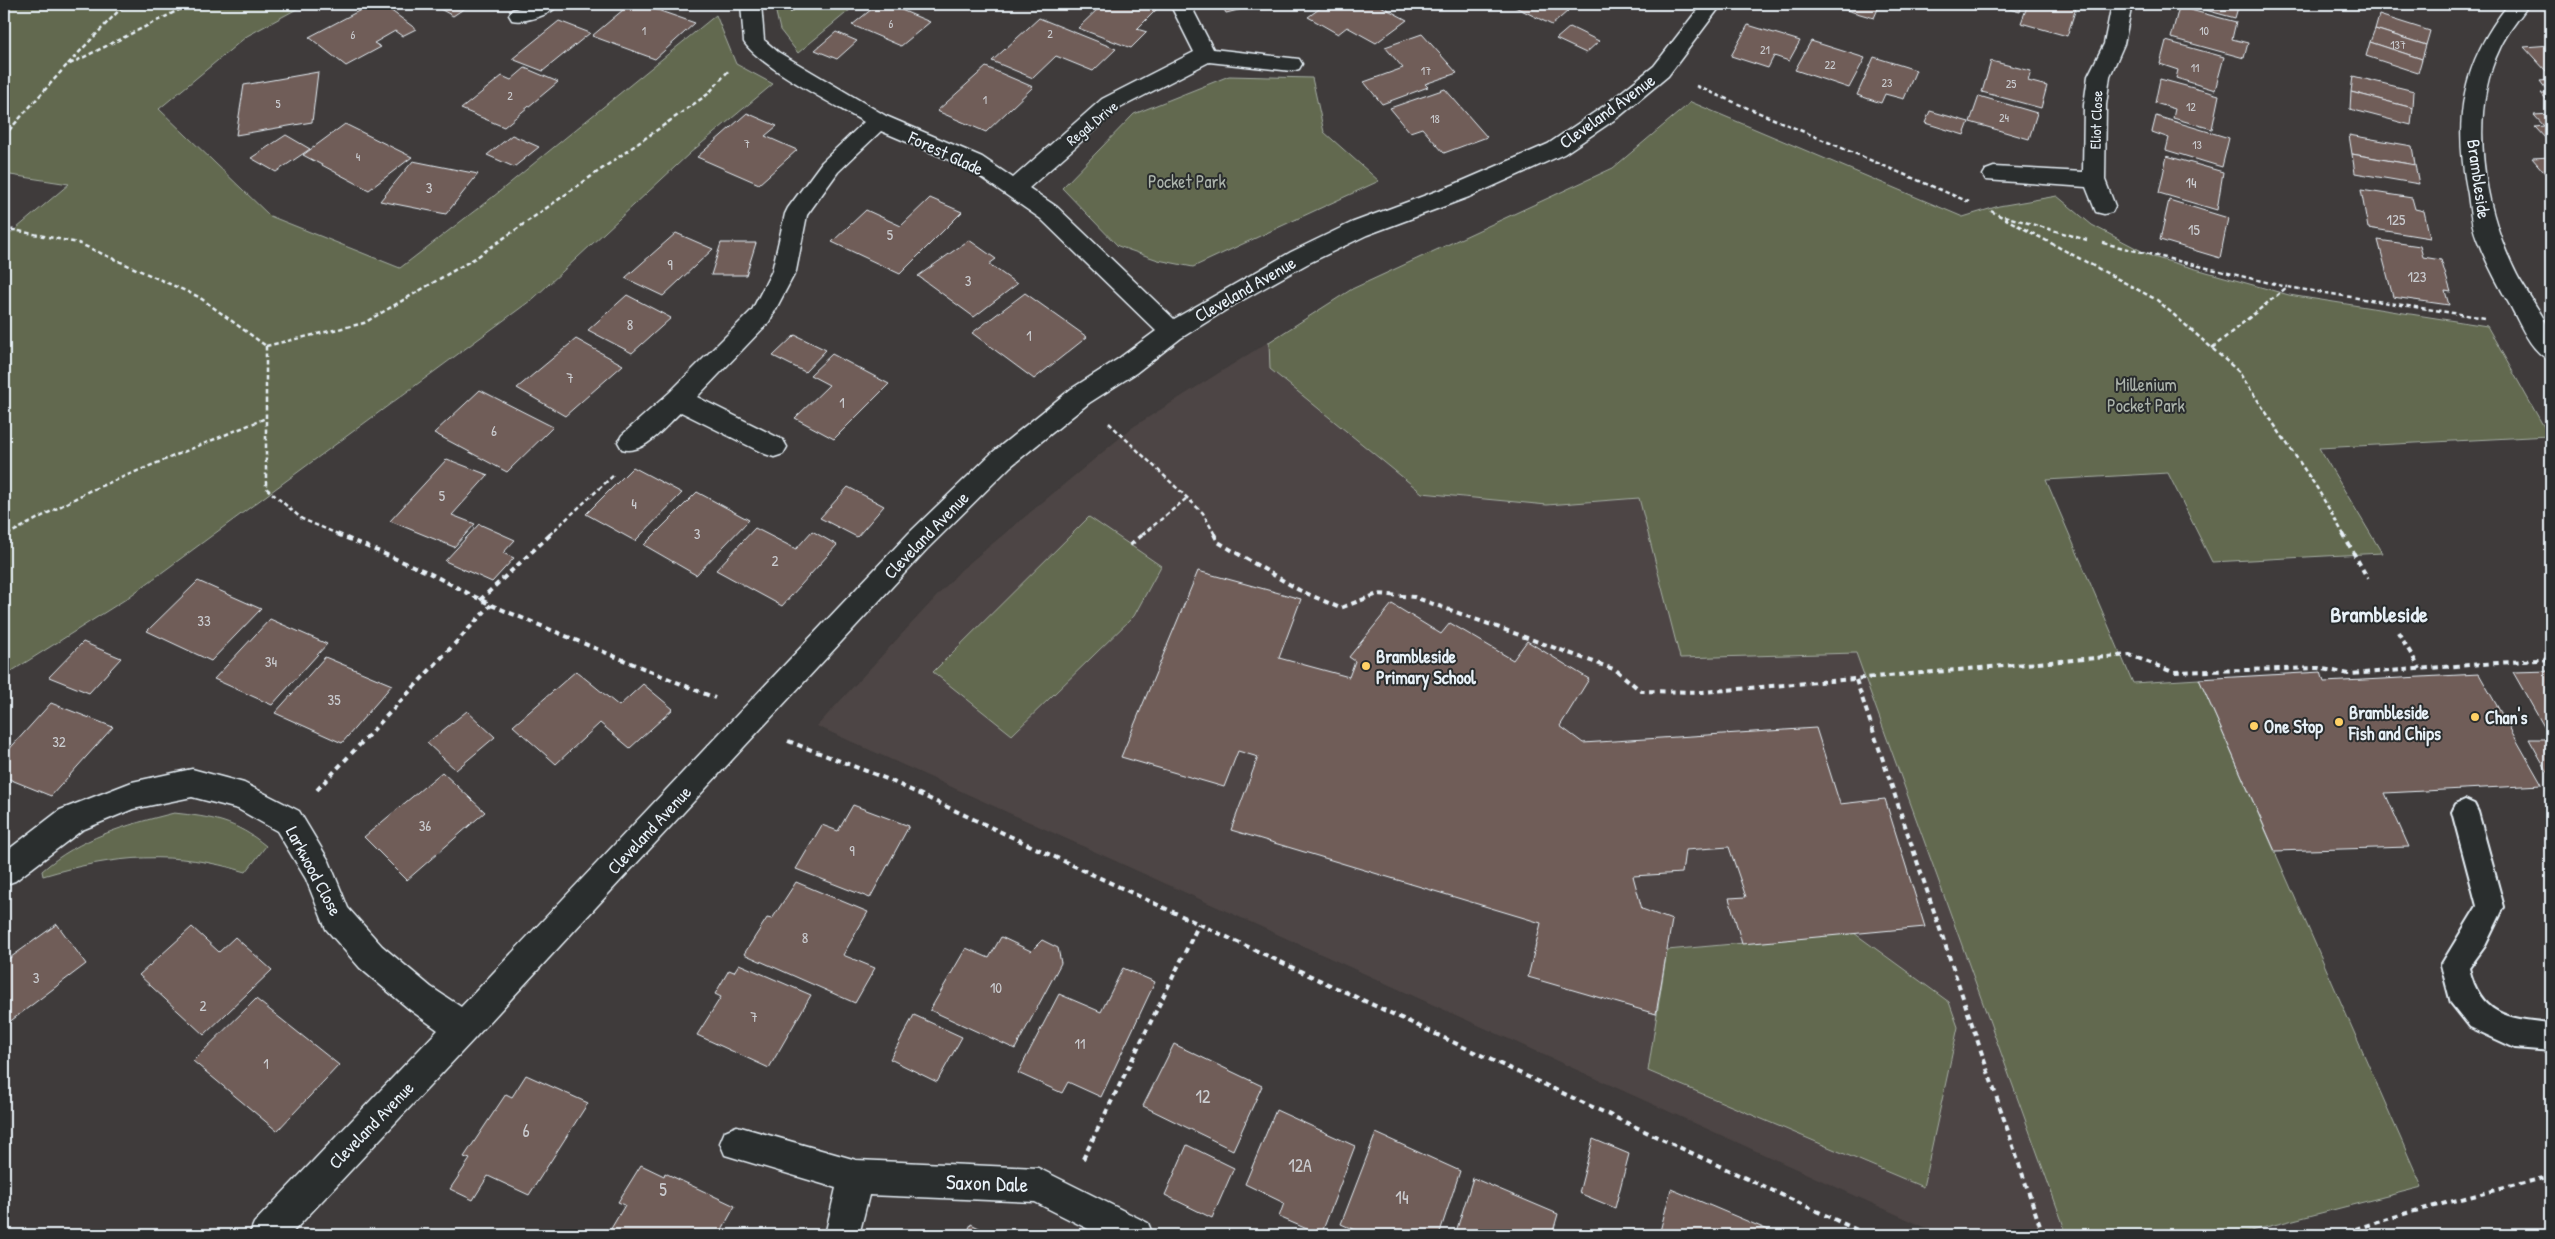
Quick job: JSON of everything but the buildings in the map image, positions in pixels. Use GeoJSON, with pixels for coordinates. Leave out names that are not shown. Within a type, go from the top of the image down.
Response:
{"type":"FeatureCollection","features":[{"type":"Feature","properties":{"kind":"street"},"geometry":{"type":"LineString","coordinates":[[518,15],[549,4]]}},
{"type":"Feature","properties":{"kind":"street"},"geometry":{"type":"LineString","coordinates":[[751,4],[754,42]]}},
{"type":"Feature","properties":{"kind":"street"},"geometry":{"type":"LineString","coordinates":[[1180,4],[1206,55],[1292,64]]}},
{"type":"Feature","properties":{"kind":"street","name":"Cleveland Avenue"},"geometry":{"type":"LineString","coordinates":[[266,1235],[463,1028],[918,541],[1002,458],[1080,396],[1127,366],[1172,332],[1299,258],[1359,228],[1461,191],[1556,149],[1612,111],[1661,71],[1712,4]]}},
{"type":"Feature","properties":{"kind":"street","name":"Eliot Close"},"geometry":{"type":"LineString","coordinates":[[2104,206],[2094,180],[2095,105],[2099,76],[2114,44],[2122,4]]}},
{"type":"Feature","properties":{"kind":"street","name":"Brambleside"},"geometry":{"type":"LineString","coordinates":[[2519,4],[2503,22],[2481,65],[2470,112],[2475,178],[2488,236],[2531,323],[2551,351]]}},
{"type":"Feature","properties":{"kind":"street","name":"Forest Glade"},"geometry":{"type":"LineString","coordinates":[[754,42],[772,57],[878,121],[974,162],[1049,213],[1172,332]]}},
{"type":"Feature","properties":{"kind":"street","name":"Regal Drive"},"geometry":{"type":"LineString","coordinates":[[1014,189],[1110,104],[1206,55]]}},
{"type":"Feature","properties":{"kind":"street"},"geometry":{"type":"LineString","coordinates":[[632,442],[679,399],[761,316],[784,271],[796,214],[810,192],[830,167],[878,121]]}},
{"type":"Feature","properties":{"kind":"street"},"geometry":{"type":"LineString","coordinates":[[1994,175],[2094,180]]}},
{"type":"Feature","properties":{"kind":"street"},"geometry":{"type":"LineString","coordinates":[[679,399],[774,447]]}},
{"type":"Feature","properties":{"kind":"street","name":"Larkwood Close"},"geometry":{"type":"LineString","coordinates":[[4,871],[71,820],[132,796],[192,783],[244,797],[288,821],[318,871],[337,918],[370,957],[420,998],[463,1028]]}},
{"type":"Feature","properties":{"kind":"street","name":"Saxon Dale"},"geometry":{"type":"LineString","coordinates":[[737,1143],[856,1178],[1038,1185],[1136,1235]]}},
{"type":"Feature","properties":{"kind":"street"},"geometry":{"type":"LineString","coordinates":[[842,1235],[856,1178]]}},
{"type":"Feature","properties":{"kind":"lane"},"geometry":{"type":"LineString","coordinates":[[2465,812],[2491,907],[2476,937],[2455,966],[2461,993],[2480,1016],[2516,1034],[2551,1037]]}},
{"type":"Feature","properties":{"kind":"path"},"geometry":{"type":"LineString","coordinates":[[4,136],[66,66],[125,4]]}},
{"type":"Feature","properties":{"kind":"path"},"geometry":{"type":"LineString","coordinates":[[66,66],[191,4]]}},
{"type":"Feature","properties":{"kind":"path"},"geometry":{"type":"LineString","coordinates":[[4,228],[78,244],[200,297],[266,346],[364,323],[476,256],[708,94],[754,42]]}},
{"type":"Feature","properties":{"kind":"path"},"geometry":{"type":"LineString","coordinates":[[1661,71],[1978,206]]}},
{"type":"Feature","properties":{"kind":"path"},"geometry":{"type":"LineString","coordinates":[[1987,209],[2157,300],[2238,371],[2317,488],[2368,579]]}},
{"type":"Feature","properties":{"kind":"path"},"geometry":{"type":"LineString","coordinates":[[1996,213],[2089,240]]}},
{"type":"Feature","properties":{"kind":"path"},"geometry":{"type":"LineString","coordinates":[[2098,242],[2287,287],[2503,321],[2531,323]]}},
{"type":"Feature","properties":{"kind":"path"},"geometry":{"type":"LineString","coordinates":[[2212,348],[2287,287]]}},
{"type":"Feature","properties":{"kind":"path"},"geometry":{"type":"LineString","coordinates":[[266,346],[266,488],[302,519],[427,572],[491,605],[723,703]]}},
{"type":"Feature","properties":{"kind":"path"},"geometry":{"type":"LineString","coordinates":[[4,537],[89,491],[266,418]]}},
{"type":"Feature","properties":{"kind":"path"},"geometry":{"type":"LineString","coordinates":[[1122,436],[1203,513],[1218,542],[1299,590],[1340,608],[1378,594],[1414,597],[1616,670],[1641,691],[1703,692],[2130,655],[2173,672],[2318,668],[2350,674],[2551,659]]}},
{"type":"Feature","properties":{"kind":"path"},"geometry":{"type":"LineString","coordinates":[[480,600],[634,456],[632,442]]}},
{"type":"Feature","properties":{"kind":"path"},"geometry":{"type":"LineString","coordinates":[[1130,545],[1187,498]]}},
{"type":"Feature","properties":{"kind":"path"},"geometry":{"type":"LineString","coordinates":[[288,821],[491,605]]}},
{"type":"Feature","properties":{"kind":"path"},"geometry":{"type":"LineString","coordinates":[[2398,632],[2420,669]]}},
{"type":"Feature","properties":{"kind":"path"},"geometry":{"type":"LineString","coordinates":[[1856,680],[2043,1235]]}},
{"type":"Feature","properties":{"kind":"path"},"geometry":{"type":"LineString","coordinates":[[785,740],[887,779],[1868,1235]]}},
{"type":"Feature","properties":{"kind":"path"},"geometry":{"type":"LineString","coordinates":[[1064,1198],[1199,924]]}},
{"type":"Feature","properties":{"kind":"path"},"geometry":{"type":"LineString","coordinates":[[2336,1235],[2408,1213],[2551,1176]]}},
{"type":"Feature","properties":{"kind":"shaded area","name":"Brambleside Primary School"},"geometry":{"type":"Polygon","coordinates":[[[1691,102],[1963,217],[1796,486],[2067,1235],[1942,1235],[817,726],[961,570],[1133,427],[1352,289],[1613,168],[1691,102]]]}},
{"type":"Feature","properties":{"kind":"green space"},"geometry":{"type":"Polygon","coordinates":[[[4,4],[306,4],[247,36],[159,109],[270,216],[400,268],[494,196],[716,15],[736,64],[773,84],[690,153],[534,298],[126,599],[4,676],[4,239],[69,184],[4,174],[4,4]]]}},
{"type":"Feature","properties":{"kind":"green space"},"geometry":{"type":"Polygon","coordinates":[[[774,4],[857,4],[798,53],[780,30],[774,4]]]}},
{"type":"Feature","properties":{"kind":"green space","name":"Pocket Park"},"geometry":{"type":"Polygon","coordinates":[[[1229,76],[1312,78],[1324,132],[1379,181],[1193,267],[1158,260],[1118,246],[1062,188],[1134,114],[1229,76]]]}},
{"type":"Feature","properties":{"kind":"green space","name":"Millenium Pocket Park"},"geometry":{"type":"Polygon","coordinates":[[[1691,102],[1963,217],[1999,206],[2057,196],[2092,225],[2153,257],[2289,295],[2487,326],[2549,436],[2319,448],[2382,553],[2212,562],[2168,473],[2046,480],[2133,683],[2199,679],[2422,1187],[2235,1235],[2067,1235],[1856,653],[1680,658],[1639,498],[1547,505],[1422,493],[1270,369],[1269,342],[1352,289],[1613,168],[1691,102]]]}},
{"type":"Feature","properties":{"kind":"green space"},"geometry":{"type":"Polygon","coordinates":[[[1089,517],[1161,566],[1134,616],[1012,735],[933,672],[1089,517]]]}},
{"type":"Feature","properties":{"kind":"green space"},"geometry":{"type":"Polygon","coordinates":[[[174,813],[200,816],[223,822],[244,831],[266,846],[246,872],[194,860],[144,858],[95,863],[43,876],[42,871],[87,841],[138,822],[174,813]]]}},
{"type":"Feature","properties":{"kind":"green space"},"geometry":{"type":"Polygon","coordinates":[[[1854,933],[1949,1002],[1958,1027],[1923,1187],[1648,1071],[1667,950],[1854,933]]]}},
{"type":"Feature","properties":{"kind":"place","name":"Brambleside Primary School"},"geometry":{"type":"Point","coordinates":[1366,666]}},
{"type":"Feature","properties":{"kind":"place","name":"Chan's"},"geometry":{"type":"Point","coordinates":[2475,717]}},
{"type":"Feature","properties":{"kind":"place","name":"Brambleside Fish and Chips"},"geometry":{"type":"Point","coordinates":[2339,722]}},
{"type":"Feature","properties":{"kind":"place","name":"One Stop"},"geometry":{"type":"Point","coordinates":[2254,726]}},
{"type":"Feature","properties":{"kind":"district","name":"Brambleside"},"geometry":{"type":"Point","coordinates":[2379,614]}}]}
